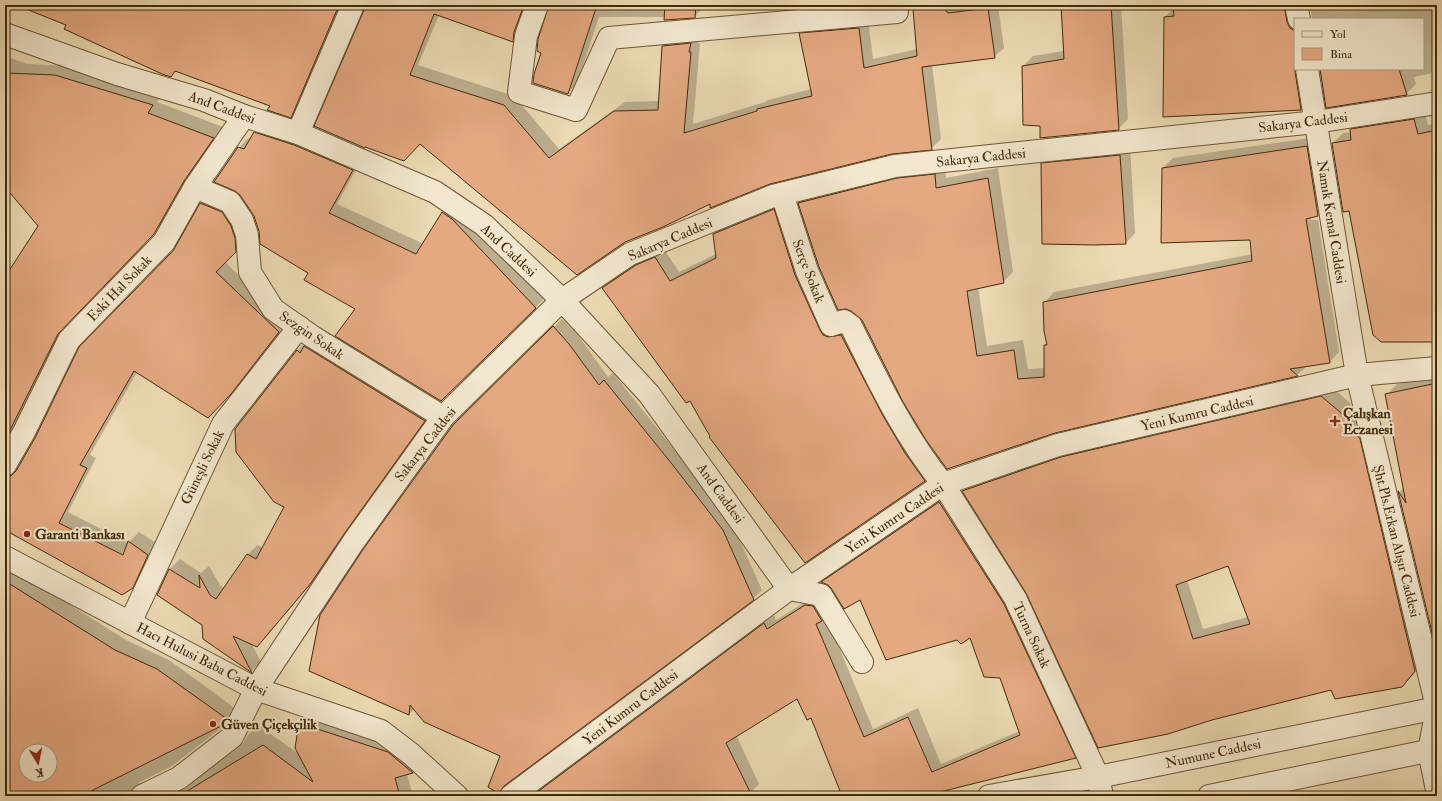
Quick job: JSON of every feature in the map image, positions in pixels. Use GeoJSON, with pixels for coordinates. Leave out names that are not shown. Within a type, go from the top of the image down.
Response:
{"type":"FeatureCollection","features":[{"type":"Feature","properties":{"kind":"street"},"geometry":{"type":"LineString","coordinates":[[298,133],[353,5]]}},
{"type":"Feature","properties":{"kind":"street"},"geometry":{"type":"LineString","coordinates":[[537,5],[526,36],[519,92],[576,110],[609,38],[897,12]]}},
{"type":"Feature","properties":{"kind":"street"},"geometry":{"type":"LineString","coordinates":[[1296,5],[1299,18]]}},
{"type":"Feature","properties":{"kind":"street","name":"And Caddesi"},"geometry":{"type":"LineString","coordinates":[[5,34],[117,74],[204,100],[244,116],[298,133],[435,192],[484,225],[562,300],[649,394],[789,589]]}},
{"type":"Feature","properties":{"kind":"street","name":"Namık Kemal Caddesi"},"geometry":{"type":"LineString","coordinates":[[1307,70],[1357,375]]}},
{"type":"Feature","properties":{"kind":"street","name":"Sakarya Caddesi"},"geometry":{"type":"LineString","coordinates":[[142,796],[179,778],[232,737],[256,689],[354,541],[443,418],[562,300],[630,254],[773,196],[895,166],[1316,122],[1437,103]]}},
{"type":"Feature","properties":{"kind":"street","name":"Eski Hal Sokak"},"geometry":{"type":"LineString","coordinates":[[5,465],[24,432],[69,340],[164,242],[195,187],[244,116]]}},
{"type":"Feature","properties":{"kind":"street","name":"Sezgin Sokak"},"geometry":{"type":"LineString","coordinates":[[195,187],[230,202],[242,220],[247,235],[250,272],[274,309],[319,341],[443,418]]}},
{"type":"Feature","properties":{"kind":"street","name":"Serçe Sokak"},"geometry":{"type":"LineString","coordinates":[[782,194],[807,271],[831,325],[844,321],[851,326],[886,397],[931,470],[943,484]]}},
{"type":"Feature","properties":{"kind":"street","name":"Güneşli Sokak"},"geometry":{"type":"LineString","coordinates":[[130,623],[223,424],[299,327]]}},
{"type":"Feature","properties":{"kind":"street","name":"Yeni Kumru Caddesi"},"geometry":{"type":"LineString","coordinates":[[511,796],[789,589],[943,484],[1058,445],[1357,375],[1437,368]]}},
{"type":"Feature","properties":{"kind":"street","name":"Şht.Pls.Erkan Alışır Caddesi"},"geometry":{"type":"LineString","coordinates":[[1357,375],[1437,708],[1433,750],[1437,790]]}},
{"type":"Feature","properties":{"kind":"street","name":"Turna Sokak"},"geometry":{"type":"LineString","coordinates":[[943,484],[1015,598],[1100,786]]}},
{"type":"Feature","properties":{"kind":"street","name":"Hacı Hulusi Baba Caddesi"},"geometry":{"type":"LineString","coordinates":[[5,557],[256,689],[381,731],[411,754],[457,796]]}},
{"type":"Feature","properties":{"kind":"street"},"geometry":{"type":"LineString","coordinates":[[789,589],[821,595],[862,662]]}},
{"type":"Feature","properties":{"kind":"street","name":"Numune Caddesi"},"geometry":{"type":"LineString","coordinates":[[989,796],[1100,786],[1437,708]]}},
{"type":"Feature","properties":{"kind":"street"},"geometry":{"type":"LineString","coordinates":[[1209,796],[1433,750]]}},
{"type":"Feature","properties":{"kind":"building"},"geometry":{"type":"Polygon","coordinates":[[[21,5],[339,5],[291,118],[267,110],[270,106],[175,71],[171,77],[162,74],[64,29],[66,25],[21,7],[21,5]]]}},
{"type":"Feature","properties":{"kind":"building"},"geometry":{"type":"Polygon","coordinates":[[[365,5],[524,5],[514,32],[513,42],[434,14],[410,75],[504,105],[549,158],[614,111],[658,110],[662,46],[691,43],[689,52],[691,52],[684,133],[757,111],[757,109],[812,96],[799,33],[859,28],[864,68],[917,56],[913,9],[942,5],[948,13],[988,8],[995,58],[922,67],[932,150],[892,154],[770,184],[710,208],[710,204],[663,227],[625,242],[577,275],[420,144],[404,161],[365,148],[314,126],[365,5]]]}},
{"type":"Feature","properties":{"kind":"building"},"geometry":{"type":"Polygon","coordinates":[[[549,5],[597,5],[568,94],[533,83],[534,74],[541,53],[537,51],[538,39],[549,5]]]}},
{"type":"Feature","properties":{"kind":"building"},"geometry":{"type":"Polygon","coordinates":[[[665,5],[696,5],[695,18],[664,20],[665,5]]]}},
{"type":"Feature","properties":{"kind":"building"},"geometry":{"type":"Polygon","coordinates":[[[794,5],[836,5],[794,9],[794,5]]]}},
{"type":"Feature","properties":{"kind":"building"},"geometry":{"type":"Polygon","coordinates":[[[1061,5],[1111,5],[1119,130],[1040,138],[1040,126],[1023,125],[1022,66],[1064,59],[1061,5]]]}},
{"type":"Feature","properties":{"kind":"building"},"geometry":{"type":"Polygon","coordinates":[[[1173,5],[1284,5],[1287,22],[1290,28],[1294,30],[1294,70],[1301,110],[1163,117],[1164,17],[1174,16],[1173,5]]]}},
{"type":"Feature","properties":{"kind":"building"},"geometry":{"type":"Polygon","coordinates":[[[1320,70],[1399,70],[1407,95],[1326,108],[1320,70]]]}},
{"type":"Feature","properties":{"kind":"building"},"geometry":{"type":"Polygon","coordinates":[[[5,73],[55,75],[153,105],[148,113],[214,138],[184,181],[154,234],[58,334],[5,440],[5,277],[38,226],[5,187],[5,73]]]}},
{"type":"Feature","properties":{"kind":"building"},"geometry":{"type":"Polygon","coordinates":[[[1414,119],[1418,134],[1437,130],[1437,342],[1381,342],[1373,335],[1349,211],[1343,212],[1332,143],[1351,140],[1350,129],[1414,119]]]}},
{"type":"Feature","properties":{"kind":"building"},"geometry":{"type":"Polygon","coordinates":[[[254,132],[294,145],[353,170],[329,213],[416,254],[442,212],[452,219],[536,308],[441,401],[335,336],[355,309],[304,280],[308,273],[260,244],[259,231],[254,216],[240,195],[235,191],[214,182],[238,147],[244,149],[254,132]]]}},
{"type":"Feature","properties":{"kind":"building"},"geometry":{"type":"Polygon","coordinates":[[[1307,146],[1318,216],[1306,219],[1330,363],[1290,369],[1298,376],[1055,433],[947,469],[926,440],[903,402],[862,320],[851,311],[846,309],[838,310],[819,267],[798,203],[897,178],[935,174],[936,188],[988,178],[1004,283],[967,291],[977,356],[1014,350],[1018,379],[1044,377],[1044,345],[1047,345],[1044,331],[1043,302],[1252,261],[1250,240],[1161,243],[1162,168],[1307,146]]]}},
{"type":"Feature","properties":{"kind":"building"},"geometry":{"type":"Polygon","coordinates":[[[1120,155],[1126,244],[1042,244],[1041,163],[1120,155]]]}},
{"type":"Feature","properties":{"kind":"building"},"geometry":{"type":"Polygon","coordinates":[[[200,203],[222,212],[231,226],[235,238],[236,252],[216,272],[279,332],[231,394],[208,418],[134,371],[80,465],[87,468],[59,523],[123,555],[128,541],[148,555],[133,588],[122,595],[5,530],[5,477],[11,476],[16,471],[35,438],[79,347],[173,251],[200,203]]]}},
{"type":"Feature","properties":{"kind":"building"},"geometry":{"type":"Polygon","coordinates":[[[774,209],[795,275],[820,330],[823,335],[828,337],[841,335],[882,414],[905,453],[925,481],[805,563],[709,437],[710,436],[690,401],[686,403],[602,288],[636,265],[655,257],[670,281],[716,258],[713,234],[774,209]]]}},
{"type":"Feature","properties":{"kind":"building"},"geometry":{"type":"Polygon","coordinates":[[[553,326],[569,344],[599,385],[604,380],[723,530],[754,600],[504,786],[499,794],[488,787],[500,756],[424,722],[410,705],[409,715],[309,671],[320,615],[364,548],[453,425],[553,326]]]}},
{"type":"Feature","properties":{"kind":"building"},"geometry":{"type":"Polygon","coordinates":[[[304,346],[425,421],[344,534],[311,583],[257,647],[233,636],[252,673],[203,639],[202,625],[157,595],[169,569],[200,588],[199,575],[210,595],[216,599],[247,554],[256,559],[284,507],[274,502],[236,452],[235,429],[297,350],[300,353],[304,346]]]}},
{"type":"Feature","properties":{"kind":"building"},"geometry":{"type":"Polygon","coordinates":[[[1437,383],[1437,642],[1435,645],[1398,491],[1406,503],[1385,394],[1437,383]]]}},
{"type":"Feature","properties":{"kind":"building"},"geometry":{"type":"Polygon","coordinates":[[[1321,396],[1340,412],[1360,439],[1415,671],[1402,687],[1335,699],[1331,690],[1212,720],[1168,734],[1098,748],[1026,593],[962,491],[1061,457],[1321,396]],[[1228,566],[1176,585],[1193,639],[1250,624],[1228,566]]]}},
{"type":"Feature","properties":{"kind":"building"},"geometry":{"type":"Polygon","coordinates":[[[939,502],[1004,604],[1076,758],[940,792],[942,796],[842,796],[811,718],[807,720],[797,699],[726,743],[752,796],[532,796],[764,623],[767,629],[805,605],[813,606],[822,621],[816,624],[864,737],[908,717],[932,772],[1020,735],[1000,678],[984,677],[970,638],[961,644],[957,640],[886,660],[860,600],[844,609],[831,588],[821,582],[939,502]]]}},
{"type":"Feature","properties":{"kind":"building"},"geometry":{"type":"Polygon","coordinates":[[[5,581],[115,650],[157,669],[227,719],[225,724],[83,796],[5,796],[5,581]]]}},
{"type":"Feature","properties":{"kind":"building"},"geometry":{"type":"Polygon","coordinates":[[[299,723],[388,752],[413,773],[395,778],[400,796],[179,796],[263,745],[313,782],[295,748],[299,723]]]}},
{"type":"Feature","properties":{"kind":"place","name":"Çalışkan Eczanesi"},"geometry":{"type":"Point","coordinates":[1335,421]}},
{"type":"Feature","properties":{"kind":"place","name":"Garanti Bankası"},"geometry":{"type":"Point","coordinates":[27,534]}},
{"type":"Feature","properties":{"kind":"place","name":"Güven Çiçekçilik"},"geometry":{"type":"Point","coordinates":[213,724]}}]}
